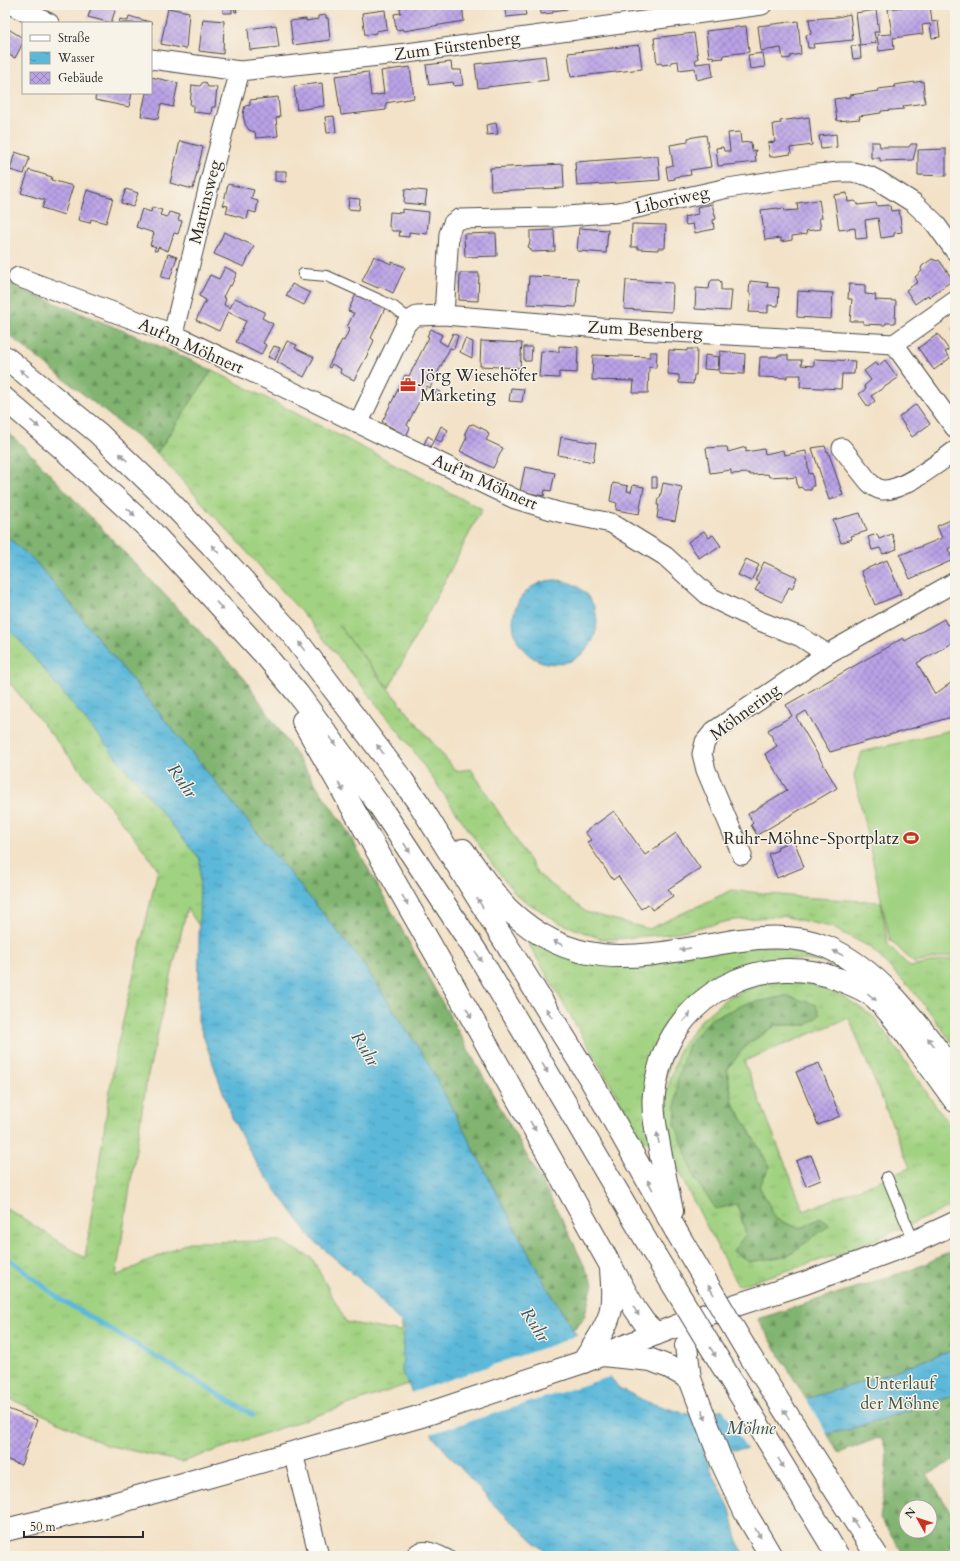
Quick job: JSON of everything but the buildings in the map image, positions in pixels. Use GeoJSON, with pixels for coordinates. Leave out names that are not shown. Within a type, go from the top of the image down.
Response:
{"type":"FeatureCollection","features":[{"type":"Feature","properties":{"kind":"main road"},"geometry":{"type":"LineString","coordinates":[[5,357],[98,433],[173,505],[212,546],[292,634],[403,781],[420,805],[592,1082],[676,1232],[758,1369],[877,1556]]}},
{"type":"Feature","properties":{"kind":"main road"},"geometry":{"type":"LineString","coordinates":[[5,399],[63,449],[150,530],[266,656],[298,694],[381,808],[479,956],[650,1247],[838,1556]]}},
{"type":"Feature","properties":{"kind":"main road"},"geometry":{"type":"LineString","coordinates":[[266,656],[641,1318],[656,1334]]}},
{"type":"Feature","properties":{"kind":"main road"},"geometry":{"type":"LineString","coordinates":[[403,781],[444,825],[490,888],[508,909],[545,937],[574,950],[590,954],[618,957],[661,954],[735,940],[765,938],[795,939],[826,947],[852,960],[887,990],[906,1011],[955,1073]]}},
{"type":"Feature","properties":{"kind":"main road"},"geometry":{"type":"LineString","coordinates":[[676,1232],[654,1114],[654,1096],[658,1074],[665,1053],[685,1019],[703,1001],[733,982],[768,971],[797,969],[829,975],[851,983],[873,996],[893,1017],[955,1101]]}},
{"type":"Feature","properties":{"kind":"main road"},"geometry":{"type":"LineString","coordinates":[[5,1530],[109,1505],[293,1453],[418,1417],[592,1359],[630,1351],[656,1334],[805,1283],[914,1242],[955,1223]]}},
{"type":"Feature","properties":{"kind":"main road"},"geometry":{"type":"LineString","coordinates":[[592,1359],[610,1313],[612,1291],[611,1264]]}},
{"type":"Feature","properties":{"kind":"main road"},"geometry":{"type":"LineString","coordinates":[[706,1316],[695,1327],[686,1346],[682,1368],[722,1463],[745,1512],[771,1556]]}},
{"type":"Feature","properties":{"kind":"main road"},"geometry":{"type":"LineString","coordinates":[[630,1351],[651,1360],[682,1368]]}},
{"type":"Feature","properties":{"kind":"street"},"geometry":{"type":"LineString","coordinates":[[11,5],[47,22]]}},
{"type":"Feature","properties":{"kind":"street","name":"Zum Fürstenberg"},"geometry":{"type":"LineString","coordinates":[[152,59],[240,71],[407,53],[762,5]]}},
{"type":"Feature","properties":{"kind":"street","name":"Martinsweg"},"geometry":{"type":"LineString","coordinates":[[173,334],[214,165],[240,71]]}},
{"type":"Feature","properties":{"kind":"street","name":"Liboriweg"},"geometry":{"type":"LineString","coordinates":[[444,315],[449,234],[453,223],[459,219],[483,217],[548,217],[619,212],[728,188],[817,174],[853,172],[869,176],[878,181],[914,203],[934,222],[955,251]]}},
{"type":"Feature","properties":{"kind":"street","name":"Auf'm Möhnert"},"geometry":{"type":"LineString","coordinates":[[18,277],[173,334],[515,499],[558,512],[611,523],[665,556],[710,597],[757,620],[801,637],[826,654]]}},
{"type":"Feature","properties":{"kind":"street"},"geometry":{"type":"LineString","coordinates":[[955,301],[894,344],[955,428]]}},
{"type":"Feature","properties":{"kind":"street","name":"Zum Besenberg"},"geometry":{"type":"LineString","coordinates":[[410,320],[417,316],[444,315],[601,328],[894,344]]}},
{"type":"Feature","properties":{"kind":"street"},"geometry":{"type":"LineString","coordinates":[[358,424],[406,324],[410,320]]}},
{"type":"Feature","properties":{"kind":"street"},"geometry":{"type":"LineString","coordinates":[[842,448],[869,482],[874,487],[884,490],[911,480],[955,451]]}},
{"type":"Feature","properties":{"kind":"street"},"geometry":{"type":"LineString","coordinates":[[826,654],[955,582]]}},
{"type":"Feature","properties":{"kind":"street","name":"Möhnering"},"geometry":{"type":"LineString","coordinates":[[742,855],[706,770],[702,754],[705,742],[714,730],[826,654]]}},
{"type":"Feature","properties":{"kind":"street"},"geometry":{"type":"LineString","coordinates":[[293,1453],[319,1556]]}},
{"type":"Feature","properties":{"kind":"lane"},"geometry":{"type":"LineString","coordinates":[[303,274],[326,276],[336,280],[394,307],[410,320]]}},
{"type":"Feature","properties":{"kind":"lane"},"geometry":{"type":"LineString","coordinates":[[887,1177],[914,1242]]}},
{"type":"Feature","properties":{"kind":"lane"},"geometry":{"type":"LineString","coordinates":[[410,1556],[418,1548],[424,1547],[438,1550],[450,1556]]}},
{"type":"Feature","properties":{"kind":"green space"},"geometry":{"type":"Polygon","coordinates":[[[5,279],[16,287],[146,340],[212,370],[157,453],[5,332],[5,279]]]}},
{"type":"Feature","properties":{"kind":"green space"},"geometry":{"type":"Polygon","coordinates":[[[212,370],[482,509],[389,688],[339,626],[385,685],[456,771],[471,769],[538,874],[586,912],[649,929],[732,890],[800,897],[881,902],[888,945],[910,967],[955,958],[955,1046],[913,991],[870,947],[831,927],[782,916],[734,920],[669,934],[604,940],[560,923],[517,896],[493,865],[408,743],[306,617],[157,453],[212,370]]]}},
{"type":"Feature","properties":{"kind":"green space"},"geometry":{"type":"Polygon","coordinates":[[[5,430],[25,448],[244,678],[348,832],[563,1221],[593,1284],[584,1318],[573,1330],[541,1277],[427,1061],[360,959],[35,561],[5,535],[5,430]]]}},
{"type":"Feature","properties":{"kind":"green space"},"geometry":{"type":"Polygon","coordinates":[[[5,613],[200,859],[513,1348],[182,1462],[106,1445],[5,1396],[5,1207],[85,1258],[115,1056],[158,869],[135,838],[5,677],[5,613]],[[187,908],[147,1079],[116,1276],[189,1242],[280,1241],[312,1258],[346,1322],[401,1332],[406,1286],[270,1032],[187,908]]]}},
{"type":"Feature","properties":{"kind":"green space","name":"Ruhr-Möhne-Sportplatz"},"geometry":{"type":"Polygon","coordinates":[[[955,729],[955,955],[914,963],[890,940],[854,775],[862,752],[955,729]]]}},
{"type":"Feature","properties":{"kind":"green space"},"geometry":{"type":"Polygon","coordinates":[[[523,934],[555,950],[789,945],[821,953],[849,967],[846,971],[824,962],[789,959],[757,965],[686,1005],[649,1140],[644,1142],[523,934]]]}},
{"type":"Feature","properties":{"kind":"green space"},"geometry":{"type":"Polygon","coordinates":[[[772,980],[811,984],[841,995],[874,1017],[955,1133],[955,1205],[843,1253],[738,1286],[682,1179],[668,1141],[666,1094],[679,1050],[701,1020],[728,997],[772,980]],[[849,1018],[744,1061],[804,1211],[910,1168],[849,1018]],[[711,1019],[716,1209],[737,1204],[746,1234],[733,1251],[749,1262],[820,1218],[800,1229],[776,1219],[759,1186],[770,1167],[733,1103],[727,1070],[746,1045],[777,1025],[807,1025],[711,1019]]]}},
{"type":"Feature","properties":{"kind":"green space"},"geometry":{"type":"Polygon","coordinates":[[[786,996],[815,1004],[820,1015],[807,1025],[776,1025],[746,1045],[727,1070],[733,1103],[770,1167],[759,1186],[776,1219],[800,1229],[820,1218],[830,1225],[787,1256],[749,1262],[733,1251],[746,1234],[737,1204],[716,1209],[695,1179],[675,1123],[677,1081],[688,1044],[711,1019],[745,1004],[786,996]]]}},
{"type":"Feature","properties":{"kind":"green space"},"geometry":{"type":"Polygon","coordinates":[[[955,1250],[955,1349],[876,1378],[806,1399],[758,1319],[913,1269],[955,1250]]]}},
{"type":"Feature","properties":{"kind":"green space"},"geometry":{"type":"Polygon","coordinates":[[[955,1395],[955,1460],[927,1474],[955,1519],[955,1556],[905,1556],[880,1518],[885,1488],[887,1452],[881,1437],[839,1453],[827,1434],[850,1429],[955,1395]]]}},
{"type":"Feature","properties":{"kind":"water"},"geometry":{"type":"Polygon","coordinates":[[[5,535],[35,561],[360,959],[427,1061],[541,1277],[573,1330],[619,1388],[647,1402],[687,1414],[806,1399],[876,1378],[955,1349],[955,1395],[850,1429],[752,1449],[702,1451],[730,1509],[738,1543],[746,1556],[550,1556],[492,1503],[434,1438],[402,1372],[404,1326],[363,1282],[313,1240],[258,1166],[233,1120],[198,1021],[200,859],[17,637],[5,627],[5,535]]]}},
{"type":"Feature","properties":{"kind":"water"},"geometry":{"type":"Polygon","coordinates":[[[555,580],[571,583],[585,592],[594,606],[597,622],[594,638],[585,652],[571,661],[555,664],[539,661],[525,652],[516,638],[513,622],[516,606],[525,592],[539,583],[555,580]]]}},
{"type":"Feature","properties":{"kind":"pier"},"geometry":{"type":"Polygon","coordinates":[[[579,1334],[612,1376],[430,1434],[410,1393],[561,1342],[579,1334]]]}},
{"type":"Feature","properties":{"kind":"pier"},"geometry":{"type":"Polygon","coordinates":[[[805,1397],[828,1436],[753,1451],[748,1451],[722,1408],[805,1397]]]}},
{"type":"Feature","properties":{"kind":"waterway"},"geometry":{"type":"LineString","coordinates":[[5,1256],[60,1299],[253,1415]]}},
{"type":"Feature","properties":{"kind":"place","name":"Jörg Wiesehöfer Marketing"},"geometry":{"type":"Point","coordinates":[408,385]}},
{"type":"Feature","properties":{"kind":"place","name":"Ruhr-Möhne-Sportplatz"},"geometry":{"type":"Point","coordinates":[911,838]}},
{"type":"Feature","properties":{"kind":"water label","name":"Ruhr"},"geometry":{"type":"Point","coordinates":[182,781]}},
{"type":"Feature","properties":{"kind":"water label","name":"Ruhr"},"geometry":{"type":"Point","coordinates":[365,1049]}},
{"type":"Feature","properties":{"kind":"water label","name":"Ruhr"},"geometry":{"type":"Point","coordinates":[535,1325]}},
{"type":"Feature","properties":{"kind":"water label","name":"Möhne"},"geometry":{"type":"Point","coordinates":[751,1428]}},
{"type":"Feature","properties":{"kind":"park label","name":"Unterlauf der Möhne"},"geometry":{"type":"Point","coordinates":[900,1393]}}]}
